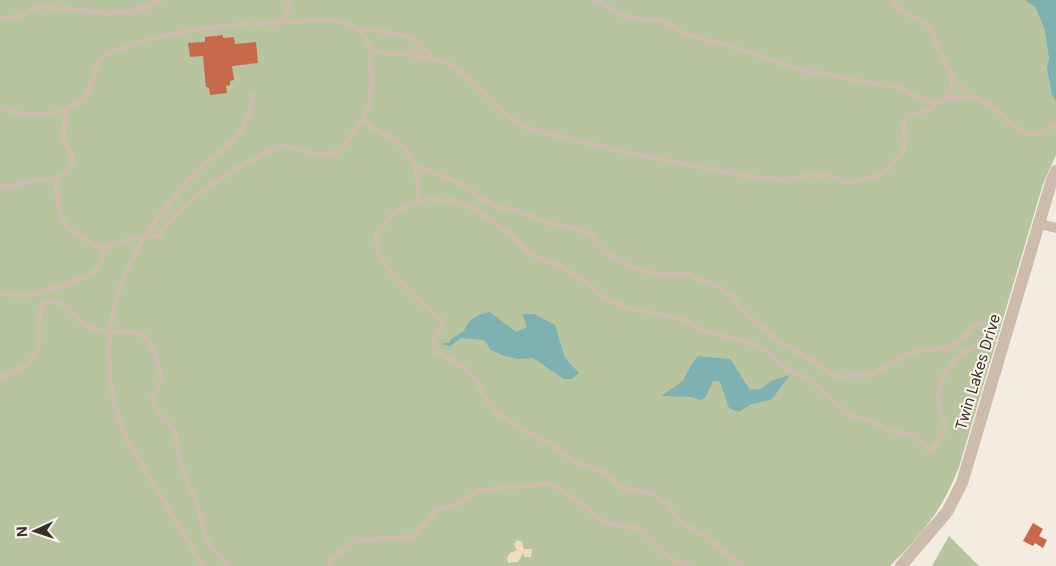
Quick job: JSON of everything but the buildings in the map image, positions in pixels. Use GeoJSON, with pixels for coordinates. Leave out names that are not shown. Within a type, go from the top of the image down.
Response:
{"type":"FeatureCollection","features":[{"type":"Feature","properties":{"kind":"street","name":"Twin Lakes Drive"},"geometry":{"type":"LineString","coordinates":[[901,566],[947,512],[962,483],[1056,172]]}},
{"type":"Feature","properties":{"kind":"street"},"geometry":{"type":"LineString","coordinates":[[1039,224],[1056,228]]}},
{"type":"Feature","properties":{"kind":"lane"},"geometry":{"type":"LineString","coordinates":[[0,18],[18,17],[39,6],[108,14],[130,12],[161,0]]}},
{"type":"Feature","properties":{"kind":"lane"},"geometry":{"type":"LineString","coordinates":[[284,22],[290,0]]}},
{"type":"Feature","properties":{"kind":"lane"},"geometry":{"type":"LineString","coordinates":[[594,0],[624,16],[663,21],[682,33],[722,43],[800,70],[896,87],[937,104]]}},
{"type":"Feature","properties":{"kind":"lane"},"geometry":{"type":"LineString","coordinates":[[891,0],[900,10],[928,24],[942,59],[952,77],[970,97]]}},
{"type":"Feature","properties":{"kind":"lane"},"geometry":{"type":"LineString","coordinates":[[0,107],[32,116],[44,115],[67,108],[85,97],[97,64],[104,55],[156,37],[182,31],[212,26],[284,22],[338,22],[353,26],[363,34],[369,45],[372,93],[363,118],[347,142],[336,153],[326,156],[297,147],[282,147],[262,154],[198,193],[179,210],[159,236],[146,235],[127,239],[101,250]]}},
{"type":"Feature","properties":{"kind":"lane"},"geometry":{"type":"LineString","coordinates":[[358,30],[366,29],[412,37],[432,59]]}},
{"type":"Feature","properties":{"kind":"lane"},"geometry":{"type":"LineString","coordinates":[[409,55],[419,47],[418,42]]}},
{"type":"Feature","properties":{"kind":"lane"},"geometry":{"type":"LineString","coordinates":[[370,52],[409,55],[445,62],[460,71],[511,119],[527,128],[616,150],[754,177],[782,180],[808,176],[829,176],[847,183],[874,177],[889,168],[902,153],[906,139],[903,127],[905,118],[932,108],[945,100],[970,97],[984,101],[1022,133],[1030,135],[1039,134],[1056,123]]}},
{"type":"Feature","properties":{"kind":"lane"},"geometry":{"type":"LineString","coordinates":[[945,100],[951,88],[952,77]]}},
{"type":"Feature","properties":{"kind":"lane"},"geometry":{"type":"LineString","coordinates":[[203,566],[122,429],[109,380],[109,332],[114,305],[122,281],[146,235],[166,207],[197,172],[237,138],[249,117],[253,94]]}},
{"type":"Feature","properties":{"kind":"lane"},"geometry":{"type":"LineString","coordinates":[[0,187],[54,179],[67,173],[72,165],[72,156],[63,136],[67,108]]}},
{"type":"Feature","properties":{"kind":"lane"},"geometry":{"type":"LineString","coordinates":[[363,118],[374,129],[387,135],[404,148],[416,166],[419,201]]}},
{"type":"Feature","properties":{"kind":"lane"},"geometry":{"type":"LineString","coordinates":[[416,166],[466,186],[478,197],[495,206],[520,212],[546,222],[580,230],[592,236],[599,246],[628,266],[661,275],[689,276],[719,287],[731,296],[775,339],[836,377],[873,374],[903,356],[920,350],[948,348],[962,339],[979,323],[987,326],[985,335],[978,346],[958,357],[946,372],[939,392],[938,405],[946,429],[933,449],[928,450],[914,435],[887,431],[874,422],[857,418],[844,411],[810,380],[785,369],[767,351],[750,343],[701,330],[685,320],[627,308],[604,298],[583,280],[557,265],[532,255],[507,232],[477,210],[455,201],[430,199],[409,204],[390,217],[376,235],[378,254],[393,275],[434,314],[441,318],[443,326],[435,336],[434,345],[437,352],[466,369],[478,383],[487,401],[500,415],[521,429],[553,445],[572,461],[604,472],[621,488],[652,494],[667,504],[680,522],[708,538],[742,566]]}},
{"type":"Feature","properties":{"kind":"lane"},"geometry":{"type":"LineString","coordinates":[[0,293],[22,296],[64,285],[91,274],[100,264],[101,250],[96,244],[83,239],[68,228],[60,214],[57,202],[58,190],[54,179]]}},
{"type":"Feature","properties":{"kind":"lane"},"geometry":{"type":"LineString","coordinates":[[0,378],[7,377],[28,364],[40,347],[38,317],[42,306],[48,301],[59,302],[82,323],[98,331],[132,332],[144,335],[153,348],[162,380],[152,398],[158,412],[174,430],[181,462],[188,483],[196,498],[208,542],[228,566]]}},
{"type":"Feature","properties":{"kind":"lane"},"geometry":{"type":"LineString","coordinates":[[330,566],[331,560],[356,540],[412,536],[438,508],[455,506],[479,491],[550,483],[582,504],[603,522],[637,528],[673,561],[692,566]]}},
{"type":"Feature","properties":{"kind":"green space"},"geometry":{"type":"Polygon","coordinates":[[[0,0],[1056,0],[1056,155],[1043,184],[959,467],[945,497],[922,532],[890,566],[0,566],[0,0]]]}},
{"type":"Feature","properties":{"kind":"green space"},"geometry":{"type":"Polygon","coordinates":[[[949,536],[979,566],[932,566],[949,536]]]}},
{"type":"Feature","properties":{"kind":"sand"},"geometry":{"type":"Polygon","coordinates":[[[517,540],[522,542],[524,549],[532,549],[531,557],[525,557],[523,553],[518,562],[508,563],[507,558],[510,553],[517,550],[514,544],[517,540]]]}},
{"type":"Feature","properties":{"kind":"water"},"geometry":{"type":"Polygon","coordinates":[[[1025,0],[1056,0],[1056,101],[1052,95],[1047,68],[1049,58],[1045,31],[1036,8],[1025,0]]]}},
{"type":"Feature","properties":{"kind":"water"},"geometry":{"type":"Polygon","coordinates":[[[490,312],[516,332],[527,327],[522,314],[534,314],[555,325],[565,358],[579,373],[572,379],[564,379],[533,358],[518,359],[504,356],[491,350],[484,340],[461,338],[450,346],[441,344],[450,342],[451,339],[464,331],[468,323],[474,318],[490,312]]]}},
{"type":"Feature","properties":{"kind":"water"},"geometry":{"type":"Polygon","coordinates":[[[698,356],[730,359],[750,390],[761,389],[771,381],[790,375],[772,399],[750,405],[739,412],[729,408],[720,382],[713,381],[705,398],[701,400],[691,397],[661,396],[683,381],[698,356]]]}}]}
